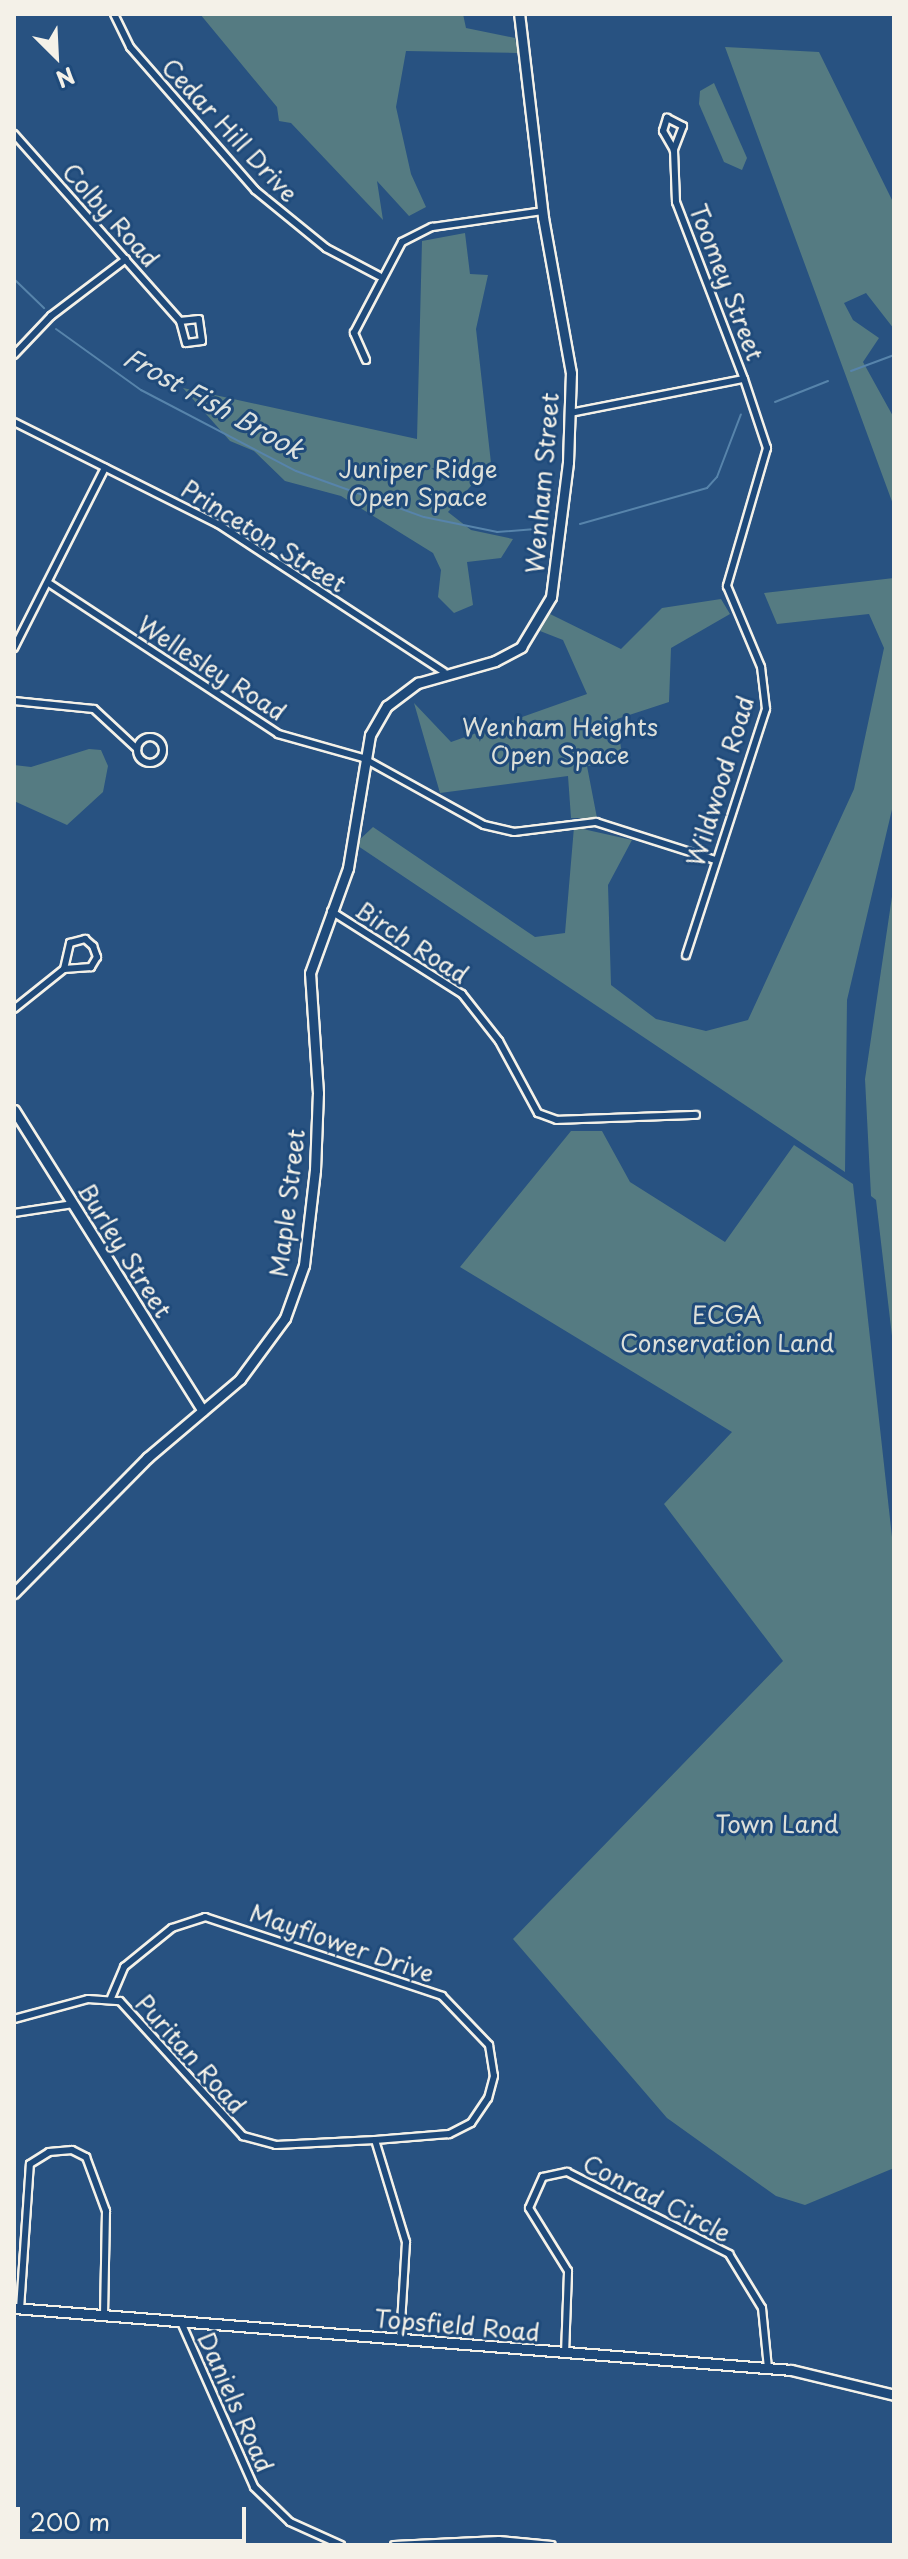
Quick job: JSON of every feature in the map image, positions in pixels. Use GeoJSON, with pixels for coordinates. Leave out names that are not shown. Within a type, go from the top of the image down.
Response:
{"type":"FeatureCollection","features":[{"type":"Feature","properties":{"kind":"main road","name":"Wenham Street"},"geometry":{"type":"LineString","coordinates":[[351,853],[363,758],[387,706],[444,672],[509,656],[530,637],[546,606],[558,566],[571,373],[543,211],[519,14]]}},
{"type":"Feature","properties":{"kind":"main road","name":"Maple Street"},"geometry":{"type":"LineString","coordinates":[[14,1593],[147,1458],[203,1411],[271,1342],[301,1278],[318,1108],[310,973],[351,853]]}},
{"type":"Feature","properties":{"kind":"main road","name":"Burley Street"},"geometry":{"type":"LineString","coordinates":[[14,1110],[203,1411]]}},
{"type":"Feature","properties":{"kind":"main road","name":"Topsfield Road"},"geometry":{"type":"LineString","coordinates":[[17,2308],[768,2368],[824,2374],[894,2395]]}},
{"type":"Feature","properties":{"kind":"street","name":"Cedar Hill Drive"},"geometry":{"type":"LineString","coordinates":[[114,14],[130,47],[255,190],[326,248],[379,276]]}},
{"type":"Feature","properties":{"kind":"street","name":"Toomey Street"},"geometry":{"type":"LineString","coordinates":[[674,150],[662,126],[667,118],[683,126],[674,150],[676,202],[744,379]]}},
{"type":"Feature","properties":{"kind":"street","name":"Colby Road"},"geometry":{"type":"LineString","coordinates":[[15,139],[180,321],[186,343],[202,341],[199,319],[180,321]]}},
{"type":"Feature","properties":{"kind":"street"},"geometry":{"type":"LineString","coordinates":[[366,360],[354,333],[379,276],[402,242],[421,230],[543,211]]}},
{"type":"Feature","properties":{"kind":"street"},"geometry":{"type":"LineString","coordinates":[[14,355],[51,316],[126,259]]}},
{"type":"Feature","properties":{"kind":"street"},"geometry":{"type":"LineString","coordinates":[[570,413],[744,379]]}},
{"type":"Feature","properties":{"kind":"street","name":"Wildwood Road"},"geometry":{"type":"LineString","coordinates":[[686,955],[767,694],[727,586],[768,462],[744,379]]}},
{"type":"Feature","properties":{"kind":"street","name":"Princeton Street"},"geometry":{"type":"LineString","coordinates":[[14,422],[218,524],[444,672]]}},
{"type":"Feature","properties":{"kind":"street"},"geometry":{"type":"LineString","coordinates":[[14,648],[50,584],[105,468]]}},
{"type":"Feature","properties":{"kind":"street","name":"Wellesley Road"},"geometry":{"type":"LineString","coordinates":[[50,584],[278,734],[363,758],[501,831],[596,822],[715,860]]}},
{"type":"Feature","properties":{"kind":"street"},"geometry":{"type":"LineString","coordinates":[[14,701],[94,709],[150,763],[163,751],[152,737],[137,749]]}},
{"type":"Feature","properties":{"kind":"street","name":"Birch Road"},"geometry":{"type":"LineString","coordinates":[[331,911],[462,994],[499,1041],[538,1113],[557,1120],[696,1115]]}},
{"type":"Feature","properties":{"kind":"street"},"geometry":{"type":"LineString","coordinates":[[14,1009],[64,969],[75,939],[93,946],[97,957],[91,967],[64,969]]}},
{"type":"Feature","properties":{"kind":"street"},"geometry":{"type":"LineString","coordinates":[[14,1213],[73,1204]]}},
{"type":"Feature","properties":{"kind":"street","name":"Mayflower Drive"},"geometry":{"type":"LineString","coordinates":[[111,1998],[124,1967],[172,1928],[205,1917],[442,1996],[489,2045],[494,2076],[488,2098],[471,2123],[449,2134],[375,2140]]}},
{"type":"Feature","properties":{"kind":"street","name":"Puritan Road"},"geometry":{"type":"LineString","coordinates":[[14,2019],[111,1998],[129,2007],[243,2136],[276,2145],[375,2140]]}},
{"type":"Feature","properties":{"kind":"street"},"geometry":{"type":"LineString","coordinates":[[375,2140],[406,2242],[400,2340]]}},
{"type":"Feature","properties":{"kind":"street"},"geometry":{"type":"LineString","coordinates":[[17,2308],[30,2164],[49,2152],[72,2150],[86,2157],[106,2211],[104,2316]]}},
{"type":"Feature","properties":{"kind":"street","name":"Conrad Circle"},"geometry":{"type":"LineString","coordinates":[[565,2354],[568,2271],[529,2208],[543,2177],[567,2172],[729,2254],[762,2308],[768,2368]]}},
{"type":"Feature","properties":{"kind":"street","name":"Daniels Road"},"geometry":{"type":"LineString","coordinates":[[181,2322],[254,2487],[290,2522],[341,2545]]}},
{"type":"Feature","properties":{"kind":"street"},"geometry":{"type":"LineString","coordinates":[[394,2545],[552,2545]]}},
{"type":"Feature","properties":{"kind":"green space"},"geometry":{"type":"Polygon","coordinates":[[[200,14],[463,14],[466,28],[515,38],[518,53],[406,51],[396,107],[411,174],[426,207],[409,216],[377,181],[383,220],[291,123],[279,121],[277,107],[200,14]]]}},
{"type":"Feature","properties":{"kind":"green space"},"geometry":{"type":"Polygon","coordinates":[[[725,47],[819,52],[894,204],[894,329],[866,293],[844,303],[853,320],[879,338],[863,362],[894,418],[894,507],[725,47]]]}},
{"type":"Feature","properties":{"kind":"green space"},"geometry":{"type":"Polygon","coordinates":[[[714,83],[747,158],[742,170],[724,162],[699,104],[700,91],[714,83]]]}},
{"type":"Feature","properties":{"kind":"green space","name":"Juniper Ridge Open Space"},"geometry":{"type":"Polygon","coordinates":[[[465,233],[470,274],[488,275],[476,329],[491,463],[448,512],[471,530],[513,539],[501,558],[467,562],[473,605],[454,613],[438,597],[441,570],[433,553],[341,496],[285,481],[254,451],[230,441],[183,388],[417,439],[422,241],[465,233]]]}},
{"type":"Feature","properties":{"kind":"green space","name":"Wenham Heights Open Space"},"geometry":{"type":"Polygon","coordinates":[[[894,578],[894,801],[847,1000],[845,1172],[355,844],[373,827],[535,937],[565,933],[574,827],[632,840],[608,885],[611,985],[656,1019],[706,1031],[748,1020],[854,789],[884,648],[869,614],[777,624],[764,593],[894,578]]]}},
{"type":"Feature","properties":{"kind":"green space","name":"Wenham Heights Open Space"},"geometry":{"type":"Polygon","coordinates":[[[721,599],[730,614],[671,648],[669,702],[617,719],[623,763],[587,766],[597,818],[571,818],[568,776],[440,793],[414,703],[451,742],[587,694],[563,640],[540,631],[550,614],[621,649],[662,608],[721,599]]]}},
{"type":"Feature","properties":{"kind":"green space"},"geometry":{"type":"Polygon","coordinates":[[[89,749],[101,750],[108,766],[103,792],[67,825],[14,801],[14,765],[31,767],[89,749]]]}},
{"type":"Feature","properties":{"kind":"green space"},"geometry":{"type":"Polygon","coordinates":[[[894,883],[894,1353],[876,1200],[871,1196],[865,1079],[894,883]]]}},
{"type":"Feature","properties":{"kind":"green space"},"geometry":{"type":"Polygon","coordinates":[[[571,1131],[602,1131],[630,1182],[725,1242],[794,1145],[853,1184],[894,1555],[894,2168],[805,2205],[776,2196],[667,2118],[513,1939],[783,1661],[664,1504],[732,1432],[460,1267],[571,1131]]]}},
{"type":"Feature","properties":{"kind":"waterway","name":"Frost Fish Brook"},"geometry":{"type":"LineString","coordinates":[[14,279],[44,308]]}},
{"type":"Feature","properties":{"kind":"waterway","name":"Frost Fish Brook"},"geometry":{"type":"LineString","coordinates":[[56,329],[141,390],[296,471],[424,517],[497,532],[548,528]]}},
{"type":"Feature","properties":{"kind":"waterway","name":"Frost Fish Brook"},"geometry":{"type":"LineString","coordinates":[[851,371],[894,355]]}},
{"type":"Feature","properties":{"kind":"waterway","name":"Frost Fish Brook"},"geometry":{"type":"LineString","coordinates":[[775,402],[828,381]]}},
{"type":"Feature","properties":{"kind":"waterway","name":"Frost Fish Brook"},"geometry":{"type":"LineString","coordinates":[[580,524],[707,488],[717,477],[741,414]]}},
{"type":"Feature","properties":{"kind":"park label","name":"ECGA Conservation Land"},"geometry":{"type":"Point","coordinates":[727,1329]}},
{"type":"Feature","properties":{"kind":"park label","name":"Town Land"},"geometry":{"type":"Point","coordinates":[777,1824]}}]}
